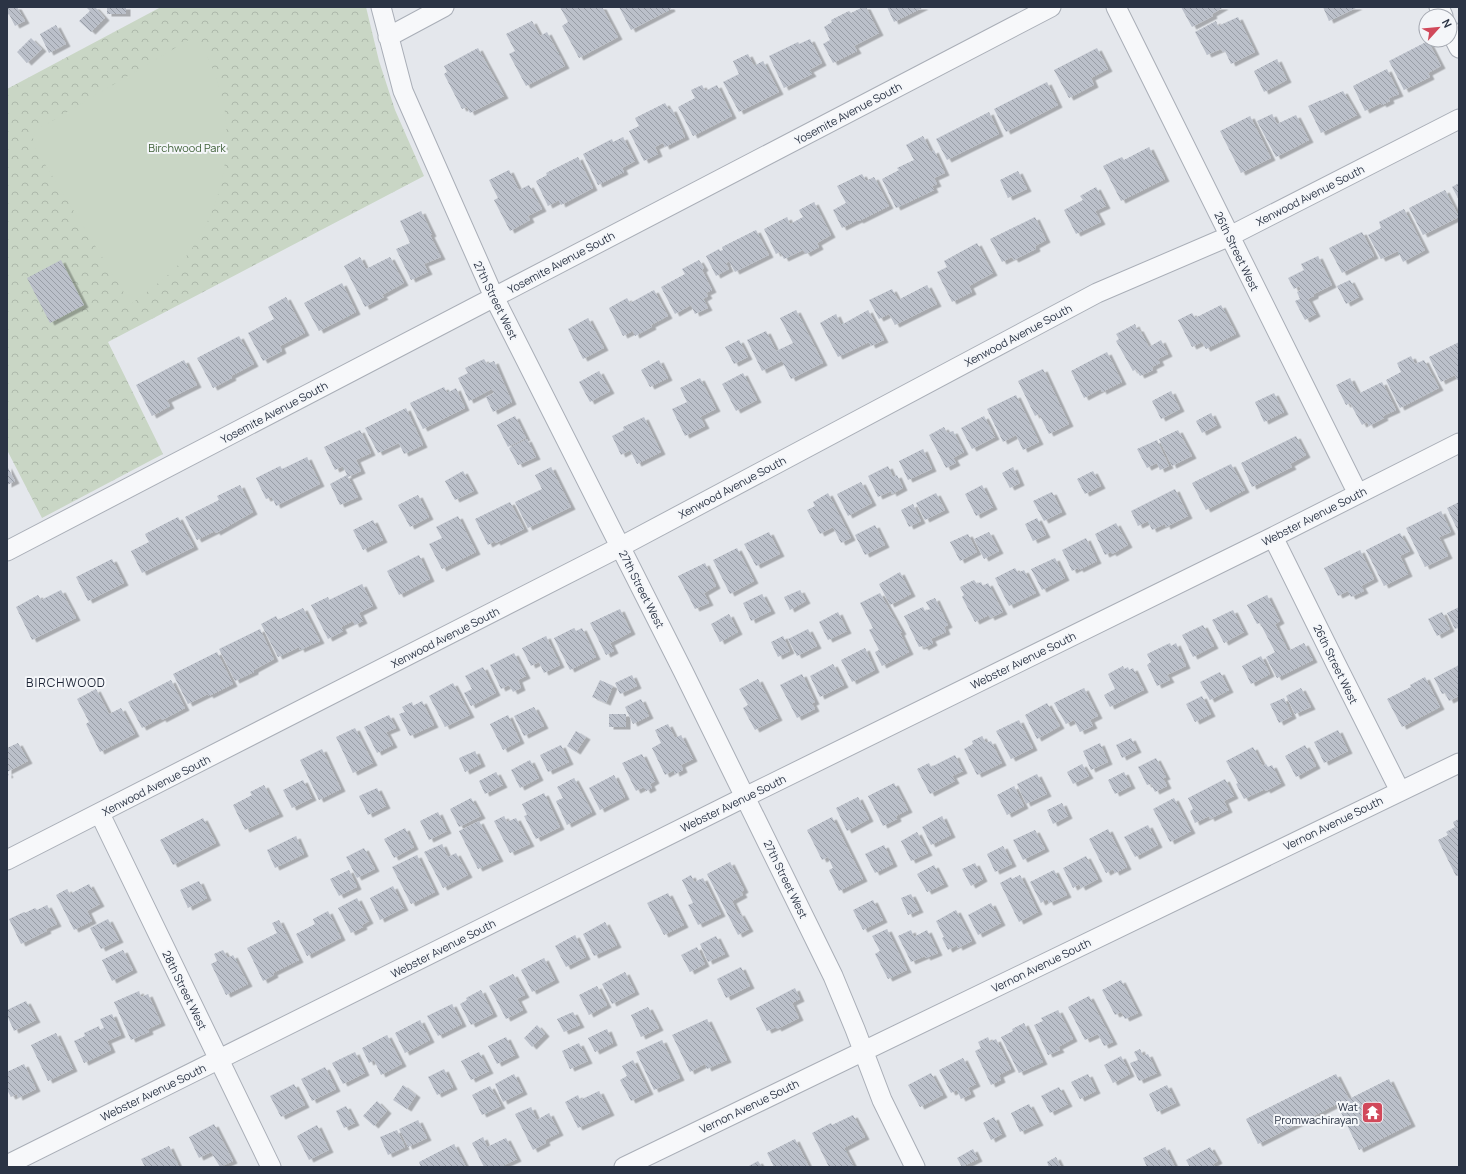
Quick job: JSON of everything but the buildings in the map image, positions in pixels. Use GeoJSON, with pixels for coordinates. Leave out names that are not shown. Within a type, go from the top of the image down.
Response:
{"type":"FeatureCollection","features":[{"type":"Feature","properties":{"kind":"street","name":"27th Street West"},"geometry":{"type":"LineString","coordinates":[[381,7],[403,90],[494,297],[745,797],[833,976],[882,1100],[915,1167]]}},
{"type":"Feature","properties":{"kind":"street"},"geometry":{"type":"LineString","coordinates":[[388,37],[444,7]]}},
{"type":"Feature","properties":{"kind":"street","name":"Yosemite Avenue South"},"geometry":{"type":"LineString","coordinates":[[7,551],[1051,7]]}},
{"type":"Feature","properties":{"kind":"street","name":"26th Street West"},"geometry":{"type":"LineString","coordinates":[[1116,7],[1358,494]]}},
{"type":"Feature","properties":{"kind":"street","name":"Xenwood Avenue South"},"geometry":{"type":"LineString","coordinates":[[7,860],[100,814],[620,547],[1097,293],[1230,236],[1459,119]]}},
{"type":"Feature","properties":{"kind":"street","name":"Webster Avenue South"},"geometry":{"type":"LineString","coordinates":[[7,1165],[1459,443]]}},
{"type":"Feature","properties":{"kind":"street","name":"26th Street West"},"geometry":{"type":"LineString","coordinates":[[1273,536],[1400,791]]}},
{"type":"Feature","properties":{"kind":"street","name":"Vernon Avenue South"},"geometry":{"type":"LineString","coordinates":[[624,1167],[1459,763]]}},
{"type":"Feature","properties":{"kind":"street","name":"28th Street West"},"geometry":{"type":"LineString","coordinates":[[100,814],[270,1167]]}},
{"type":"Feature","properties":{"kind":"green space","name":"Birchwood Park"},"geometry":{"type":"Polygon","coordinates":[[[161,7],[366,7],[379,61],[395,110],[424,176],[108,342],[163,454],[42,518],[7,450],[7,89],[161,7]]]}},
{"type":"Feature","properties":{"kind":"green space"},"geometry":{"type":"Polygon","coordinates":[[[197,35],[213,70],[224,106],[227,145],[221,184],[208,221],[188,254],[169,274],[131,304],[32,143],[35,131],[197,35]]]}},
{"type":"Feature","properties":{"kind":"place","name":"Wat Promwachirayan"},"geometry":{"type":"Point","coordinates":[1373,1112]}},
{"type":"Feature","properties":{"kind":"district","name":"BIRCHWOOD"},"geometry":{"type":"Point","coordinates":[66,682]}}]}
